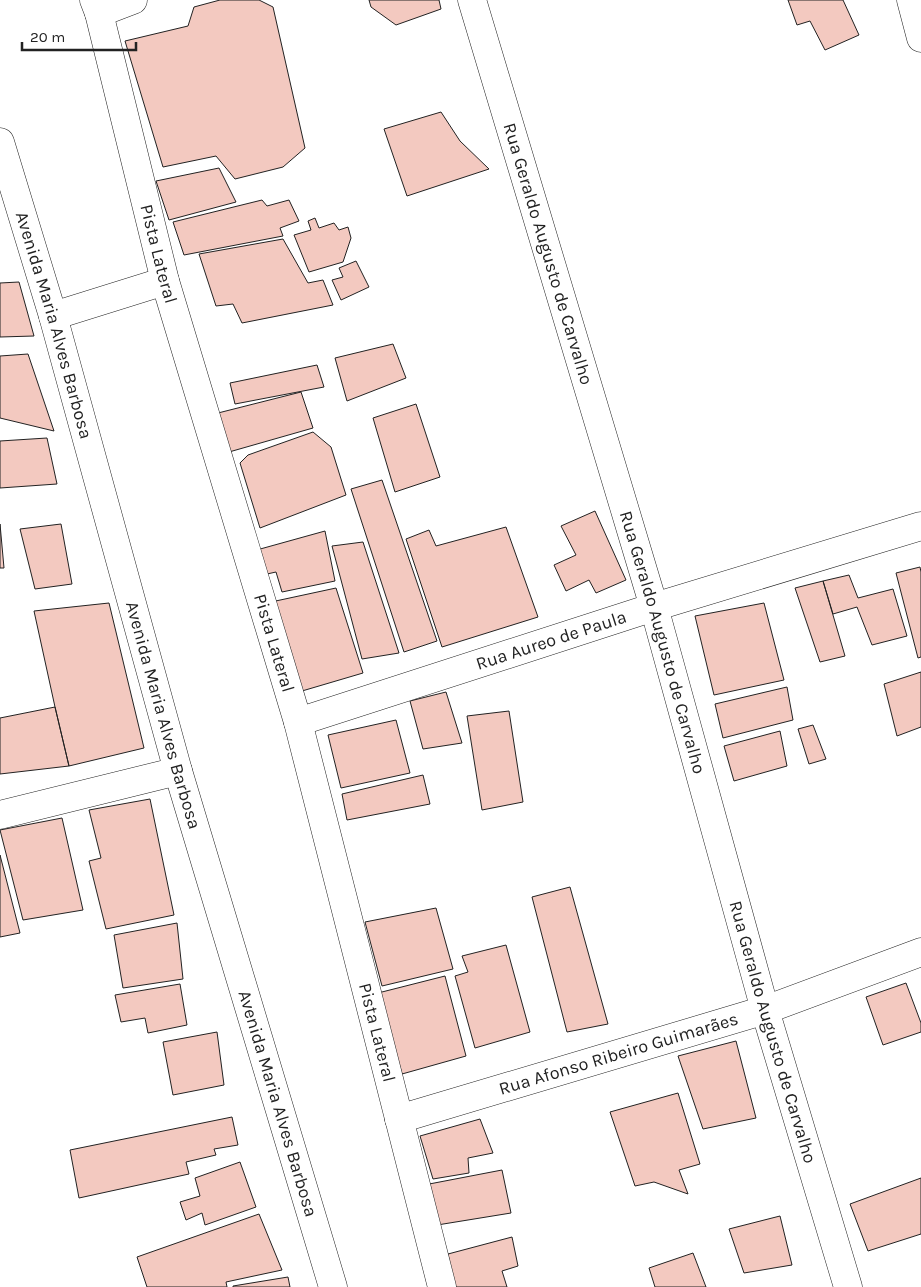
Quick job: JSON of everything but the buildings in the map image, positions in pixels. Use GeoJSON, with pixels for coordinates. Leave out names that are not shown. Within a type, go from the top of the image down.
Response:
{"type":"FeatureCollection","features":[{"type":"Feature","properties":{"kind":"main road"},"geometry":{"type":"LineString","coordinates":[[97,7],[134,0]]}},
{"type":"Feature","properties":{"kind":"main road","name":"Rua Geraldo Augusto de Carvalho"},"geometry":{"type":"LineString","coordinates":[[472,0],[654,607],[765,1010],[848,1287]]}},
{"type":"Feature","properties":{"kind":"main road"},"geometry":{"type":"LineString","coordinates":[[912,0],[921,38]]}},
{"type":"Feature","properties":{"kind":"main road","name":"Pista Lateral"},"geometry":{"type":"LineString","coordinates":[[97,7],[165,281],[298,722],[442,1287]]}},
{"type":"Feature","properties":{"kind":"main road","name":"Avenida Maria Alves Barbosa"},"geometry":{"type":"LineString","coordinates":[[0,142],[53,316],[178,771],[334,1287]]}},
{"type":"Feature","properties":{"kind":"main road"},"geometry":{"type":"LineString","coordinates":[[53,316],[165,281]]}},
{"type":"Feature","properties":{"kind":"main road","name":"Rua Aureo de Paula"},"geometry":{"type":"LineString","coordinates":[[298,722],[654,607],[921,526]]}},
{"type":"Feature","properties":{"kind":"main road"},"geometry":{"type":"LineString","coordinates":[[0,815],[178,771]]}},
{"type":"Feature","properties":{"kind":"main road","name":"Rua Afonso Ribeiro Guimarães"},"geometry":{"type":"LineString","coordinates":[[398,1119],[765,1010],[921,952]]}}]}
